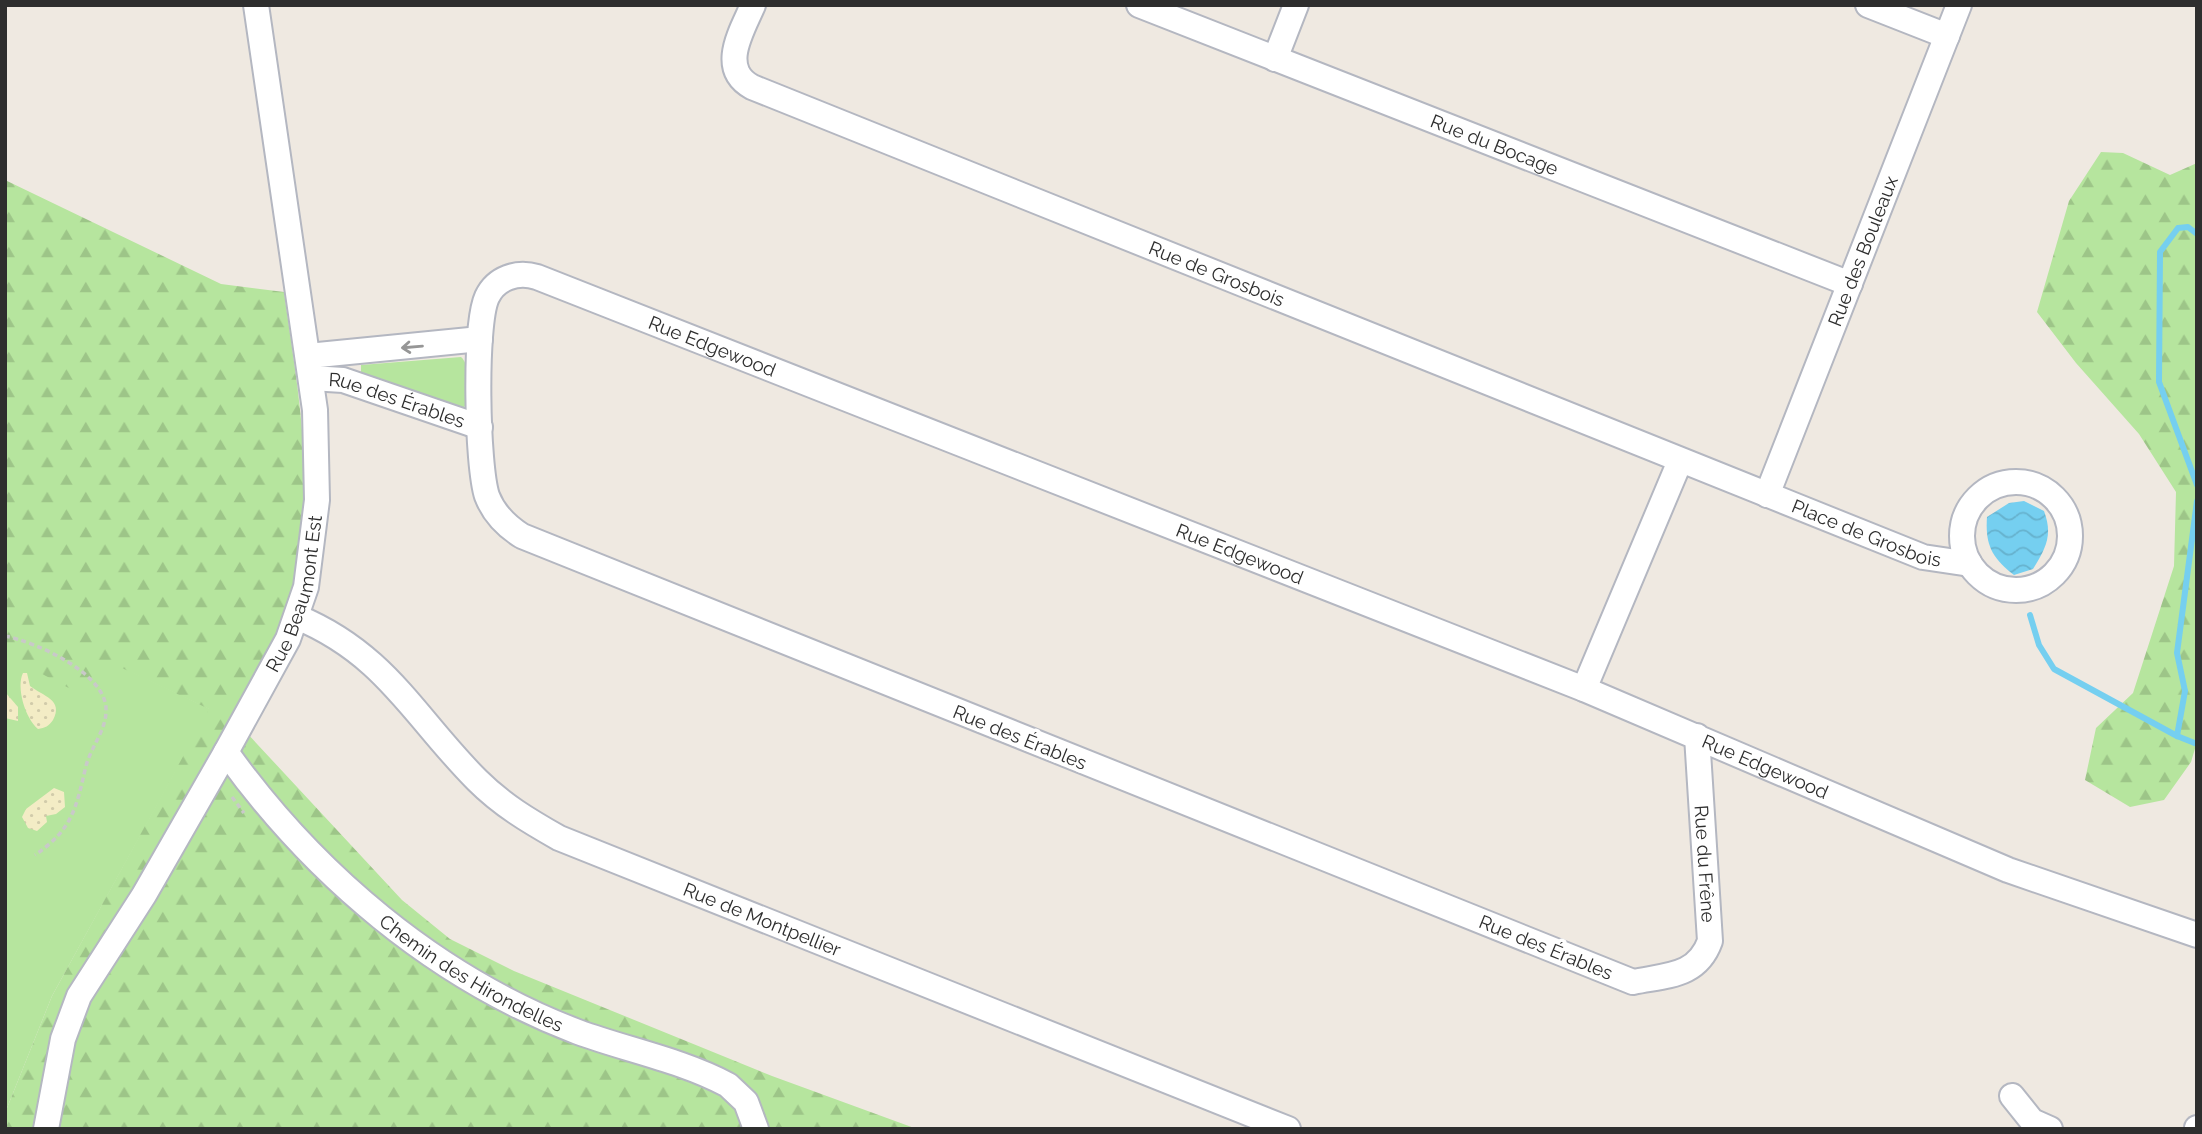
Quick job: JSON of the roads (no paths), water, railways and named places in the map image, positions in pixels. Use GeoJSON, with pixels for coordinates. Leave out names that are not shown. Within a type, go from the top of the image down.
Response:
{"type":"FeatureCollection","features":[{"type":"Feature","properties":{"kind":"street","name":"Rue Beaumont Est"},"geometry":{"type":"LineString","coordinates":[[46,1129],[62,1039],[79,996],[145,895],[226,752],[298,617],[310,567],[316,510],[317,442],[310,367],[256,5]]}},
{"type":"Feature","properties":{"kind":"street","name":"Rue de Grosbois"},"geometry":{"type":"LineString","coordinates":[[753,5],[734,60],[739,76],[752,87],[1767,495]]}},
{"type":"Feature","properties":{"kind":"street","name":"Rue du Bocage"},"geometry":{"type":"LineString","coordinates":[[1139,5],[1850,284]]}},
{"type":"Feature","properties":{"kind":"street"},"geometry":{"type":"LineString","coordinates":[[1275,59],[1296,5]]}},
{"type":"Feature","properties":{"kind":"street"},"geometry":{"type":"LineString","coordinates":[[1868,5],[1947,36]]}},
{"type":"Feature","properties":{"kind":"street","name":"Rue des Bouleaux"},"geometry":{"type":"LineString","coordinates":[[1767,495],[1959,5]]}},
{"type":"Feature","properties":{"kind":"street","name":"Rue Edgewood"},"geometry":{"type":"LineString","coordinates":[[480,339],[485,301],[496,285],[512,276],[537,277],[1584,689],[2008,870],[2197,935]]}},
{"type":"Feature","properties":{"kind":"street"},"geometry":{"type":"LineString","coordinates":[[310,367],[480,339]]}},
{"type":"Feature","properties":{"kind":"street","name":"Rue des Érables"},"geometry":{"type":"LineString","coordinates":[[480,339],[484,485],[490,503],[506,525],[530,540],[1633,982]]}},
{"type":"Feature","properties":{"kind":"street","name":"Rue des Érables"},"geometry":{"type":"LineString","coordinates":[[310,367],[481,427]]}},
{"type":"Feature","properties":{"kind":"street"},"geometry":{"type":"LineString","coordinates":[[1584,689],[1680,461]]}},
{"type":"Feature","properties":{"kind":"street","name":"Place de Grosbois"},"geometry":{"type":"LineString","coordinates":[[1767,495],[1923,557],[1970,564],[1982,578],[1999,587],[2017,590],[2036,586],[2052,576],[2063,561],[2070,544],[2069,525],[2063,509],[2052,496],[2030,484],[2005,483],[1989,489],[1966,513],[1962,530],[1963,547],[1970,564]]}},
{"type":"Feature","properties":{"kind":"street","name":"Rue de Montpellier"},"geometry":{"type":"LineString","coordinates":[[298,617],[337,636],[370,660],[403,692],[477,780],[512,812],[559,838],[1288,1129]]}},
{"type":"Feature","properties":{"kind":"street","name":"Rue du Frêne"},"geometry":{"type":"LineString","coordinates":[[1633,982],[1688,970],[1704,958],[1710,941],[1697,736]]}},
{"type":"Feature","properties":{"kind":"street","name":"Chemin des Hirondelles"},"geometry":{"type":"LineString","coordinates":[[226,752],[298,842],[346,888],[413,942],[504,998],[543,1017],[728,1085],[746,1102],[757,1129]]}},
{"type":"Feature","properties":{"kind":"street"},"geometry":{"type":"LineString","coordinates":[[2012,1096],[2032,1121],[2050,1129]]}},
{"type":"Feature","properties":{"kind":"water"},"geometry":{"type":"Polygon","coordinates":[[[2024,501],[2044,511],[2048,534],[2045,548],[2033,569],[2014,575],[2000,563],[1991,550],[1987,535],[1987,517],[2009,503],[2024,501]]]}},
{"type":"Feature","properties":{"kind":"waterway"},"geometry":{"type":"LineString","coordinates":[[2197,234],[2188,227],[2178,228],[2160,252],[2159,382],[2197,485]]}},
{"type":"Feature","properties":{"kind":"waterway"},"geometry":{"type":"LineString","coordinates":[[2197,501],[2177,653],[2185,691],[2177,736],[2197,744]]}},
{"type":"Feature","properties":{"kind":"waterway"},"geometry":{"type":"LineString","coordinates":[[2030,615],[2039,645],[2054,669],[2177,736]]}}]}
